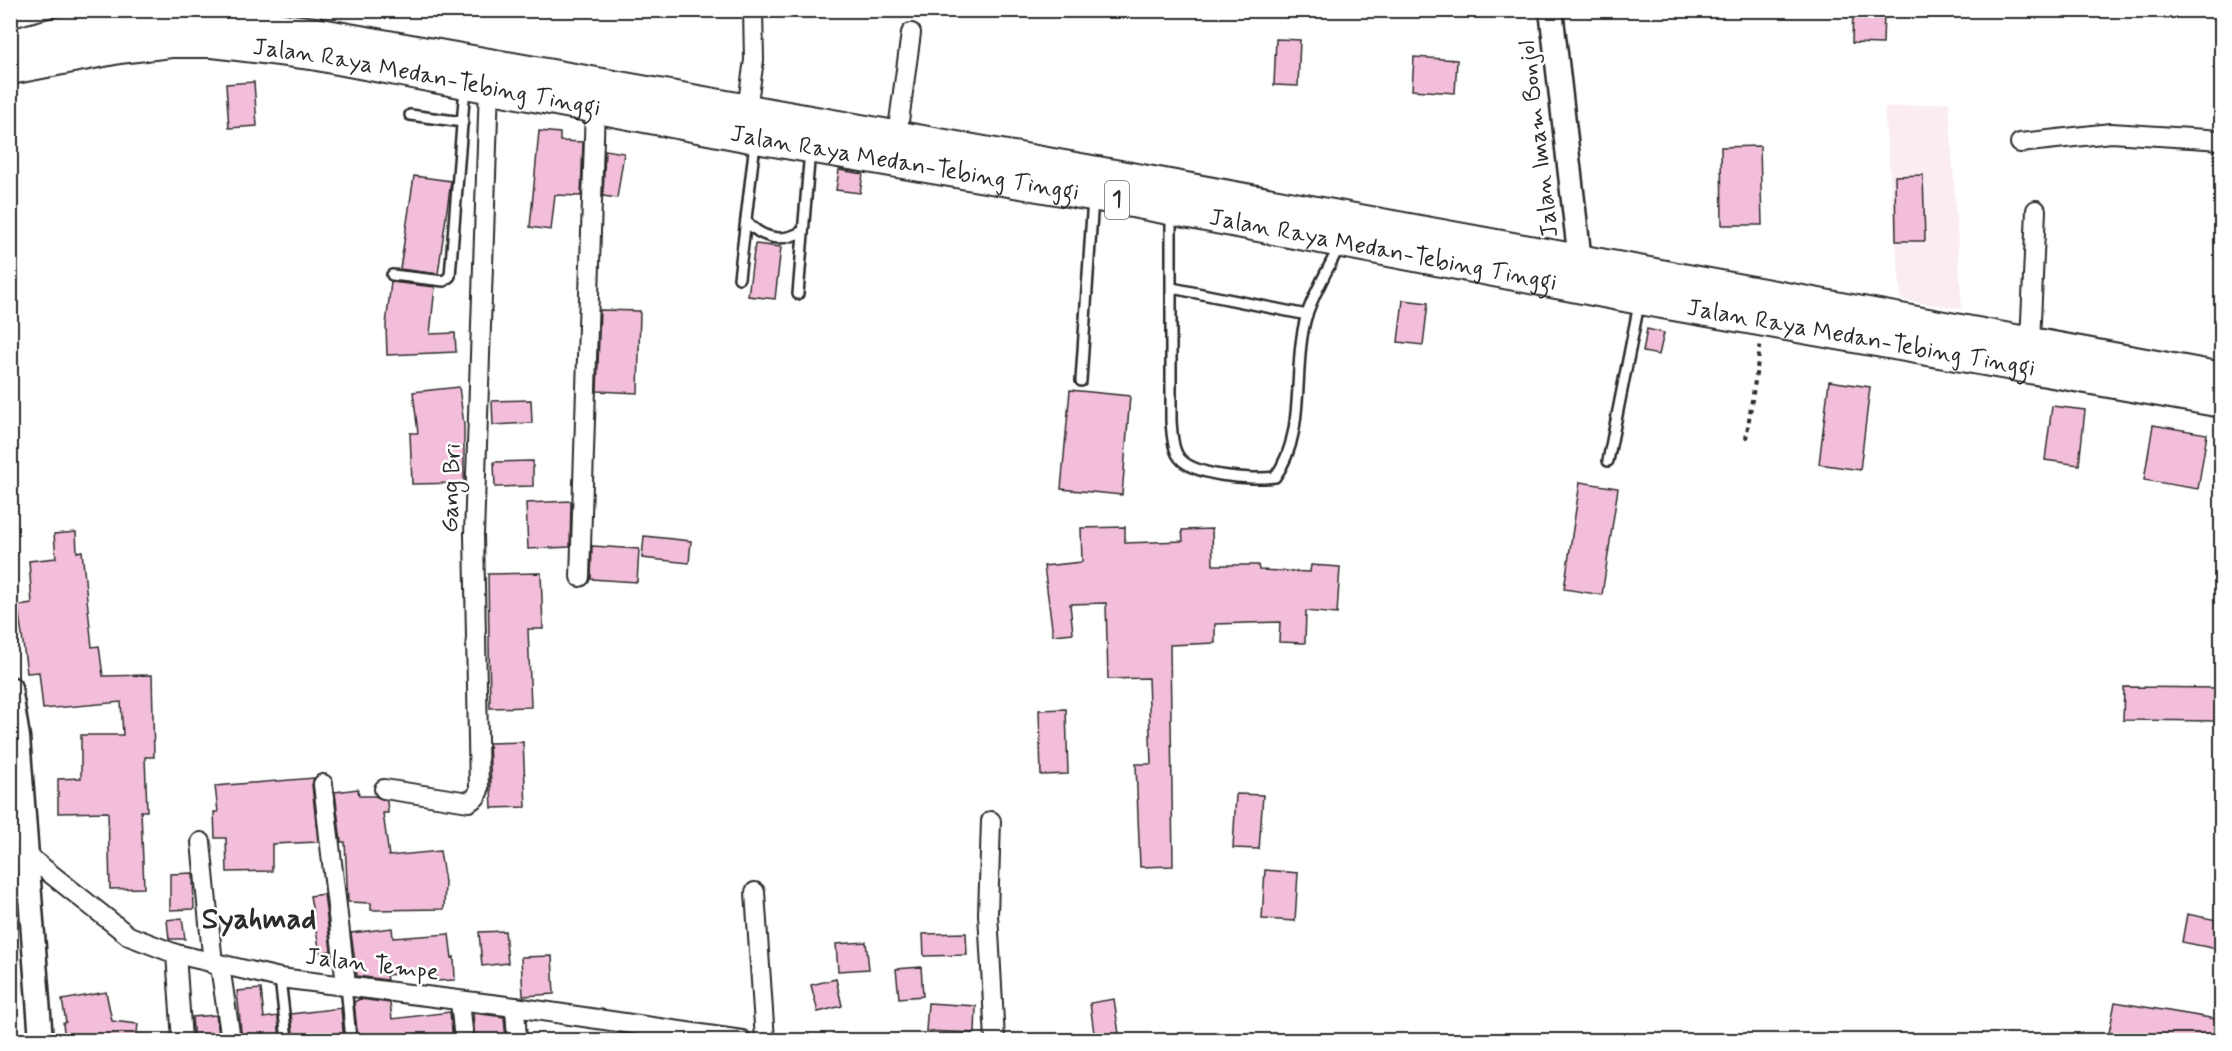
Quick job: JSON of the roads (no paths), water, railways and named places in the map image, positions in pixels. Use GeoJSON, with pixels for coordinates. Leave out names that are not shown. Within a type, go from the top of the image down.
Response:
{"type":"FeatureCollection","features":[{"type":"Feature","properties":{"kind":"highway","name":"Jalan Raya Medan-Tebing Tinggi"},"geometry":{"type":"LineString","coordinates":[[10,46],[28,40],[124,22],[186,19],[315,33],[747,109],[811,134],[1093,196],[1129,190],[1171,210],[1580,261],[1712,298],[2030,343],[2222,378]]}},
{"type":"Feature","properties":{"kind":"highway","name":"Jalan Raya Medan-Tebing Tinggi"},"geometry":{"type":"LineString","coordinates":[[10,69],[119,48],[171,42],[213,42],[312,54],[756,138],[811,134],[897,136],[1129,190],[1343,231],[1640,299],[1712,298],[1764,321],[2222,402]]}},
{"type":"Feature","properties":{"kind":"street"},"geometry":{"type":"LineString","coordinates":[[137,10],[186,19]]}},
{"type":"Feature","properties":{"kind":"street"},"geometry":{"type":"LineString","coordinates":[[747,109],[754,60],[753,10]]}},
{"type":"Feature","properties":{"kind":"street","name":"Jalan Imam Bonjol"},"geometry":{"type":"LineString","coordinates":[[1551,10],[1580,261]]}},
{"type":"Feature","properties":{"kind":"street"},"geometry":{"type":"LineString","coordinates":[[897,136],[911,33]]}},
{"type":"Feature","properties":{"kind":"street","name":"Gang Bri"},"geometry":{"type":"LineString","coordinates":[[384,789],[469,802],[476,797],[479,790],[474,528],[477,84]]}},
{"type":"Feature","properties":{"kind":"street"},"geometry":{"type":"LineString","coordinates":[[580,577],[595,107]]}},
{"type":"Feature","properties":{"kind":"street"},"geometry":{"type":"LineString","coordinates":[[2020,143],[2111,133],[2222,140]]}},
{"type":"Feature","properties":{"kind":"street"},"geometry":{"type":"LineString","coordinates":[[2030,343],[2036,210]]}},
{"type":"Feature","properties":{"kind":"street"},"geometry":{"type":"LineString","coordinates":[[10,688],[18,737],[41,1041]]}},
{"type":"Feature","properties":{"kind":"street"},"geometry":{"type":"LineString","coordinates":[[323,784],[346,985]]}},
{"type":"Feature","properties":{"kind":"street"},"geometry":{"type":"LineString","coordinates":[[991,820],[988,914],[995,1041]]}},
{"type":"Feature","properties":{"kind":"street"},"geometry":{"type":"LineString","coordinates":[[201,842],[217,965],[231,1041]]}},
{"type":"Feature","properties":{"kind":"street","name":"Jalan Tempe"},"geometry":{"type":"LineString","coordinates":[[28,860],[129,936],[176,954],[217,965],[280,978],[515,1007],[742,1041]]}},
{"type":"Feature","properties":{"kind":"street"},"geometry":{"type":"LineString","coordinates":[[755,892],[765,1041]]}},
{"type":"Feature","properties":{"kind":"street"},"geometry":{"type":"LineString","coordinates":[[176,954],[182,1038]]}},
{"type":"Feature","properties":{"kind":"street"},"geometry":{"type":"LineString","coordinates":[[460,1001],[464,1041]]}},
{"type":"Feature","properties":{"kind":"street"},"geometry":{"type":"LineString","coordinates":[[515,1007],[517,1041]]}},
{"type":"Feature","properties":{"kind":"lane"},"geometry":{"type":"LineString","coordinates":[[392,275],[444,281],[450,276],[463,122],[477,84]]}},
{"type":"Feature","properties":{"kind":"lane"},"geometry":{"type":"LineString","coordinates":[[410,115],[463,122]]}},
{"type":"Feature","properties":{"kind":"lane"},"geometry":{"type":"LineString","coordinates":[[798,294],[811,134]]}},
{"type":"Feature","properties":{"kind":"lane"},"geometry":{"type":"LineString","coordinates":[[739,278],[756,138]]}},
{"type":"Feature","properties":{"kind":"lane"},"geometry":{"type":"LineString","coordinates":[[1081,381],[1093,196]]}},
{"type":"Feature","properties":{"kind":"lane"},"geometry":{"type":"LineString","coordinates":[[1171,210],[1171,422],[1177,455],[1195,467],[1235,478],[1258,480],[1275,477],[1286,463],[1292,444],[1298,373],[1307,315],[1343,231]]}},
{"type":"Feature","properties":{"kind":"lane"},"geometry":{"type":"LineString","coordinates":[[746,221],[765,236],[781,239],[804,231]]}},
{"type":"Feature","properties":{"kind":"lane"},"geometry":{"type":"LineString","coordinates":[[1172,288],[1307,315]]}},
{"type":"Feature","properties":{"kind":"lane"},"geometry":{"type":"LineString","coordinates":[[1608,461],[1640,299]]}},
{"type":"Feature","properties":{"kind":"lane"},"geometry":{"type":"LineString","coordinates":[[280,978],[287,1041]]}},
{"type":"Feature","properties":{"kind":"lane"},"geometry":{"type":"LineString","coordinates":[[346,985],[351,1041]]}},
{"type":"Feature","properties":{"kind":"district","name":"Syahmad"},"geometry":{"type":"Point","coordinates":[259,919]}}]}
